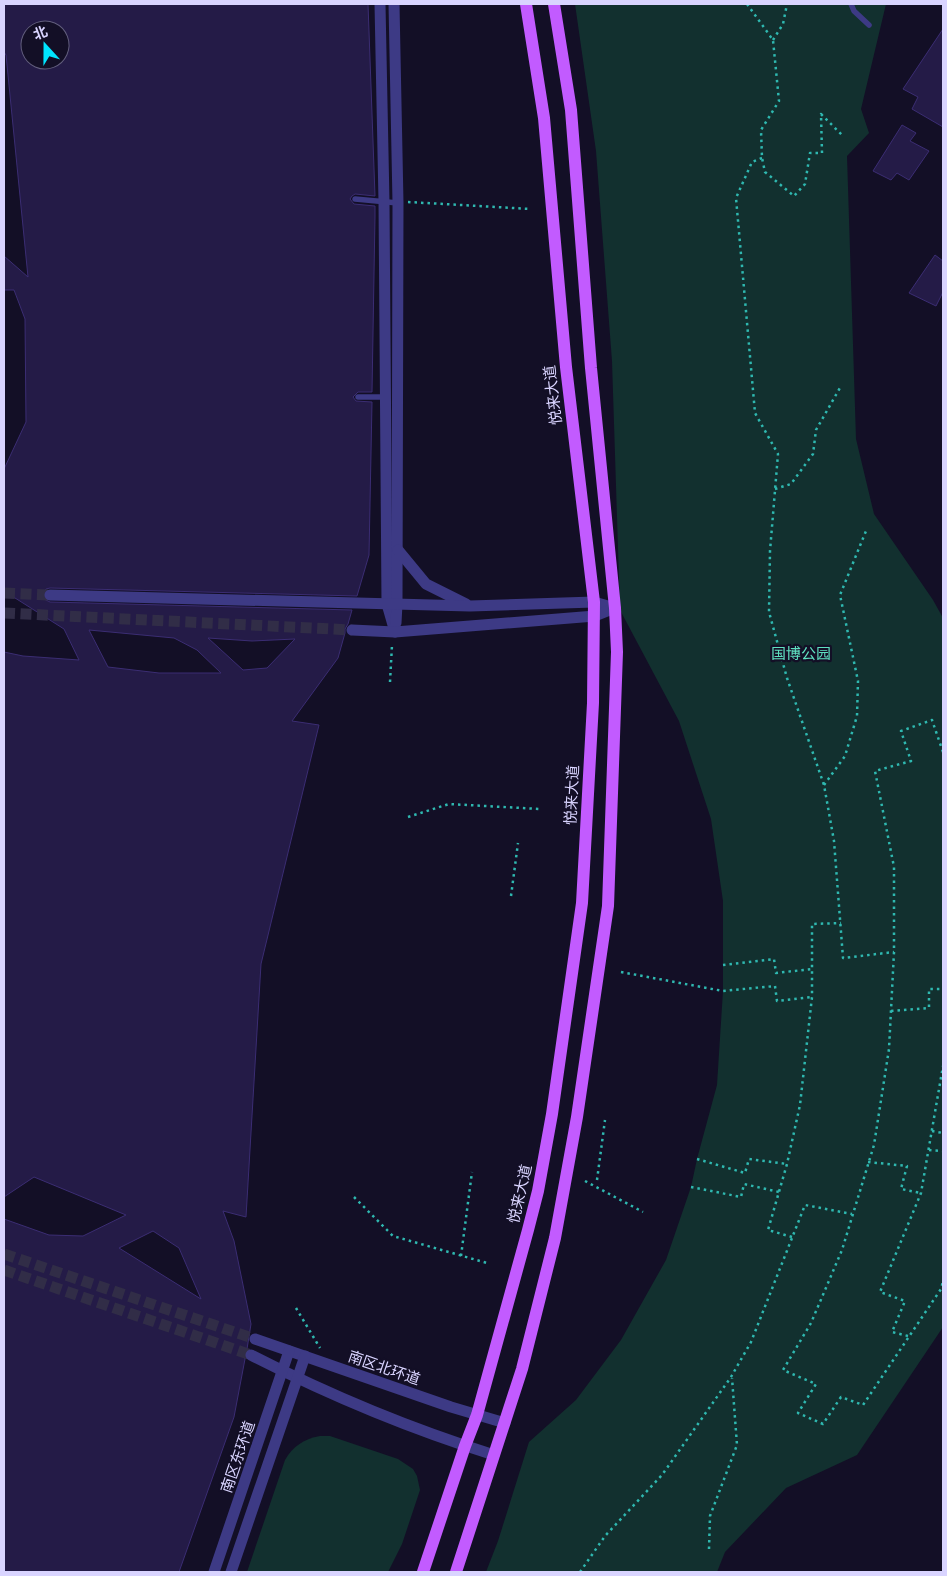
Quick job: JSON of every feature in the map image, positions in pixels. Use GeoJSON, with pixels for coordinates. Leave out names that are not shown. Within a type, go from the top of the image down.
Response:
{"type":"FeatureCollection","features":[{"type":"Feature","properties":{"kind":"main road","name":"悦来大道"},"geometry":{"type":"LineString","coordinates":[[423,1572],[477,1414],[532,1214],[552,1114],[582,903],[593,703],[594,602],[566,367],[544,118],[526,4]]}},
{"type":"Feature","properties":{"kind":"main road"},"geometry":{"type":"LineString","coordinates":[[456,1572],[522,1369],[555,1238],[577,1117],[608,906],[617,652],[615,608],[591,368],[571,110],[554,4]]}},
{"type":"Feature","properties":{"kind":"street"},"geometry":{"type":"LineString","coordinates":[[380,4],[386,397],[392,604],[395,632]]}},
{"type":"Feature","properties":{"kind":"street"},"geometry":{"type":"LineString","coordinates":[[392,604],[398,550],[398,203],[394,4]]}},
{"type":"Feature","properties":{"kind":"street"},"geometry":{"type":"LineString","coordinates":[[398,550],[426,584],[470,606]]}},
{"type":"Feature","properties":{"kind":"street"},"geometry":{"type":"LineString","coordinates":[[50,595],[470,606],[594,602],[615,608]]}},
{"type":"Feature","properties":{"kind":"street"},"geometry":{"type":"LineString","coordinates":[[352,630],[395,632],[594,616],[615,608]]}},
{"type":"Feature","properties":{"kind":"street","name":"南区北环道"},"geometry":{"type":"LineString","coordinates":[[254,1339],[505,1423]]}},
{"type":"Feature","properties":{"kind":"street","name":"南区东环道"},"geometry":{"type":"LineString","coordinates":[[214,1572],[290,1351]]}},
{"type":"Feature","properties":{"kind":"street"},"geometry":{"type":"LineString","coordinates":[[251,1355],[298,1379],[440,1438],[494,1455]]}},
{"type":"Feature","properties":{"kind":"street","name":"南区东环道"},"geometry":{"type":"LineString","coordinates":[[231,1572],[305,1356]]}},
{"type":"Feature","properties":{"kind":"lane"},"geometry":{"type":"LineString","coordinates":[[851,4],[854,11],[868,25]]}},
{"type":"Feature","properties":{"kind":"lane"},"geometry":{"type":"LineString","coordinates":[[355,199],[398,203]]}},
{"type":"Feature","properties":{"kind":"lane"},"geometry":{"type":"LineString","coordinates":[[358,397],[398,397]]}},
{"type":"Feature","properties":{"kind":"path"},"geometry":{"type":"LineString","coordinates":[[747,4],[773,40],[779,101],[761,130],[762,158],[765,172],[794,196],[805,184],[810,153],[822,153],[821,114],[843,136]]}},
{"type":"Feature","properties":{"kind":"path"},"geometry":{"type":"LineString","coordinates":[[773,40],[784,24],[787,4]]}},
{"type":"Feature","properties":{"kind":"path"},"geometry":{"type":"LineString","coordinates":[[762,158],[752,162],[736,198],[755,413],[778,454],[770,551],[769,612],[786,678],[824,785],[834,841],[843,958],[894,952]]}},
{"type":"Feature","properties":{"kind":"path"},"geometry":{"type":"LineString","coordinates":[[398,203],[411,201],[531,209]]}},
{"type":"Feature","properties":{"kind":"path"},"geometry":{"type":"LineString","coordinates":[[775,489],[791,484],[813,454],[816,430],[841,386]]}},
{"type":"Feature","properties":{"kind":"path"},"geometry":{"type":"LineString","coordinates":[[824,785],[845,756],[857,716],[858,681],[840,595],[866,531]]}},
{"type":"Feature","properties":{"kind":"path"},"geometry":{"type":"LineString","coordinates":[[390,682],[392,644]]}},
{"type":"Feature","properties":{"kind":"path"},"geometry":{"type":"LineString","coordinates":[[943,752],[932,720],[901,731],[911,761],[875,771],[894,867],[894,952],[889,1049],[874,1145],[842,1250],[811,1323],[783,1370],[816,1384],[798,1413],[822,1424],[841,1397],[862,1405],[940,1289],[943,1281]]}},
{"type":"Feature","properties":{"kind":"path"},"geometry":{"type":"LineString","coordinates":[[408,817],[449,804],[540,809]]}},
{"type":"Feature","properties":{"kind":"path"},"geometry":{"type":"LineString","coordinates":[[511,896],[518,843]]}},
{"type":"Feature","properties":{"kind":"path"},"geometry":{"type":"LineString","coordinates":[[792,1237],[768,1230],[787,1164],[800,1105],[812,997],[812,924],[841,923]]}},
{"type":"Feature","properties":{"kind":"path"},"geometry":{"type":"LineString","coordinates":[[723,965],[774,958],[776,973],[812,969]]}},
{"type":"Feature","properties":{"kind":"path"},"geometry":{"type":"LineString","coordinates":[[621,972],[723,991],[775,986],[777,1000],[812,997]]}},
{"type":"Feature","properties":{"kind":"path"},"geometry":{"type":"LineString","coordinates":[[891,1010],[929,1008],[929,989],[943,989]]}},
{"type":"Feature","properties":{"kind":"path"},"geometry":{"type":"LineString","coordinates":[[909,1336],[892,1332],[905,1301],[880,1292],[921,1193],[943,1066]]}},
{"type":"Feature","properties":{"kind":"path"},"geometry":{"type":"LineString","coordinates":[[597,1180],[605,1120]]}},
{"type":"Feature","properties":{"kind":"path"},"geometry":{"type":"LineString","coordinates":[[932,1131],[943,1133]]}},
{"type":"Feature","properties":{"kind":"path"},"geometry":{"type":"LineString","coordinates":[[929,1150],[943,1151]]}},
{"type":"Feature","properties":{"kind":"path"},"geometry":{"type":"LineString","coordinates":[[697,1159],[745,1173],[749,1158],[787,1164]]}},
{"type":"Feature","properties":{"kind":"path"},"geometry":{"type":"LineString","coordinates":[[868,1162],[907,1166],[901,1189],[921,1193]]}},
{"type":"Feature","properties":{"kind":"path"},"geometry":{"type":"LineString","coordinates":[[461,1256],[472,1172]]}},
{"type":"Feature","properties":{"kind":"path"},"geometry":{"type":"LineString","coordinates":[[586,1182],[643,1212]]}},
{"type":"Feature","properties":{"kind":"path"},"geometry":{"type":"LineString","coordinates":[[691,1187],[741,1197],[744,1184],[779,1192]]}},
{"type":"Feature","properties":{"kind":"path"},"geometry":{"type":"LineString","coordinates":[[354,1197],[393,1236],[487,1263]]}},
{"type":"Feature","properties":{"kind":"path"},"geometry":{"type":"LineString","coordinates":[[580,1572],[605,1536],[662,1475],[731,1377],[751,1342],[806,1206],[852,1214]]}},
{"type":"Feature","properties":{"kind":"path"},"geometry":{"type":"LineString","coordinates":[[296,1308],[320,1348]]}},
{"type":"Feature","properties":{"kind":"path"},"geometry":{"type":"LineString","coordinates":[[710,1549],[710,1516],[737,1445],[731,1377]]}},
{"type":"Feature","properties":{"kind":"green space","name":"国博公园"},"geometry":{"type":"Polygon","coordinates":[[[575,4],[886,4],[861,109],[869,133],[847,156],[856,439],[874,514],[933,600],[943,618],[943,1327],[857,1455],[786,1488],[725,1552],[717,1572],[486,1572],[498,1541],[529,1442],[576,1400],[621,1340],[666,1260],[691,1187],[717,1085],[723,991],[723,901],[711,819],[679,721],[620,610],[612,361],[596,151],[575,4]]]}},
{"type":"Feature","properties":{"kind":"green space"},"geometry":{"type":"Polygon","coordinates":[[[320,1436],[330,1436],[398,1459],[413,1469],[417,1476],[420,1490],[402,1544],[388,1572],[247,1572],[285,1460],[300,1444],[320,1436]]]}},
{"type":"Feature","properties":{"kind":"building"},"geometry":{"type":"Polygon","coordinates":[[[4,4],[368,4],[375,196],[355,194],[350,199],[354,204],[375,206],[372,392],[358,392],[353,397],[356,401],[372,402],[369,555],[357,596],[50,588],[46,589],[43,594],[44,599],[50,602],[352,610],[338,658],[292,721],[319,725],[261,964],[246,1217],[223,1211],[234,1241],[251,1324],[234,1417],[179,1572],[4,1572],[4,1219],[49,1235],[83,1236],[126,1215],[34,1177],[4,1197],[4,652],[23,656],[79,660],[64,629],[4,591],[4,469],[26,422],[25,319],[14,290],[4,290],[4,256],[28,277],[6,55],[4,52],[4,4]],[[89,630],[108,667],[159,673],[221,673],[197,650],[174,638],[89,630]],[[208,638],[243,670],[267,668],[295,639],[252,641],[208,638]],[[153,1231],[119,1248],[201,1299],[179,1248],[153,1231]]]}},
{"type":"Feature","properties":{"kind":"building"},"geometry":{"type":"Polygon","coordinates":[[[943,29],[943,127],[912,109],[918,97],[903,89],[943,29]]]}},
{"type":"Feature","properties":{"kind":"building"},"geometry":{"type":"Polygon","coordinates":[[[902,125],[916,133],[910,141],[929,151],[909,180],[897,173],[891,180],[873,171],[902,125]]]}},
{"type":"Feature","properties":{"kind":"building"},"geometry":{"type":"Polygon","coordinates":[[[935,255],[943,261],[943,292],[936,306],[909,293],[935,255]]]}},
{"type":"Feature","properties":{"kind":"tunnel"},"geometry":{"type":"LineString","coordinates":[[4,593],[50,595]]}},
{"type":"Feature","properties":{"kind":"tunnel"},"geometry":{"type":"LineString","coordinates":[[4,613],[352,630]]}},
{"type":"Feature","properties":{"kind":"tunnel"},"geometry":{"type":"LineString","coordinates":[[4,1254],[255,1339]]}},
{"type":"Feature","properties":{"kind":"tunnel"},"geometry":{"type":"LineString","coordinates":[[4,1270],[251,1355]]}}]}
